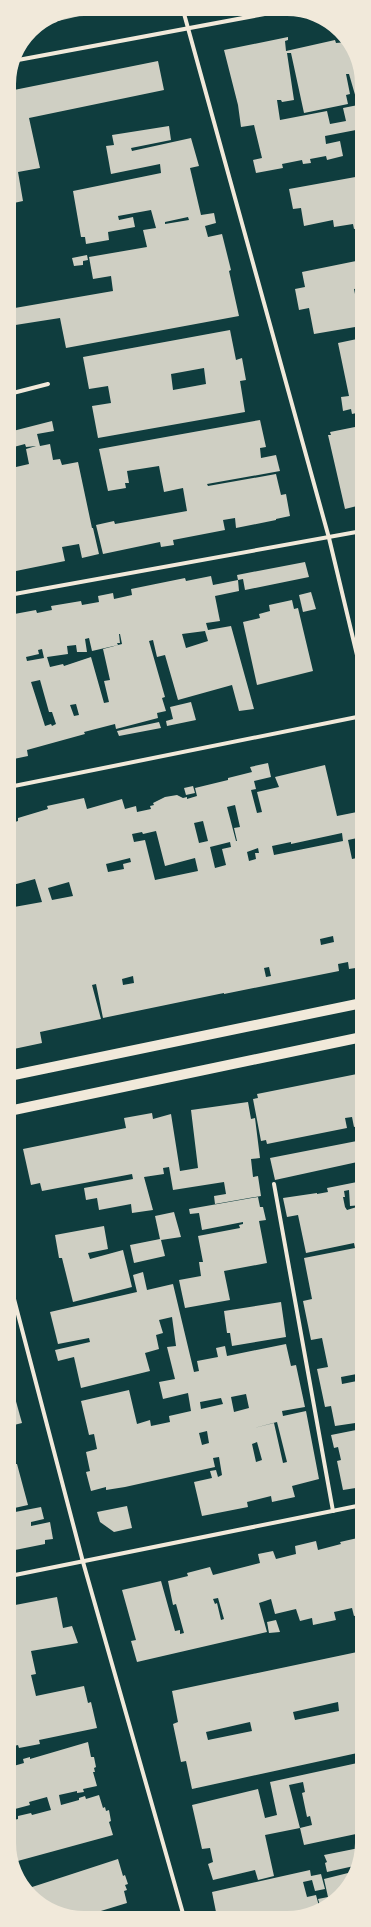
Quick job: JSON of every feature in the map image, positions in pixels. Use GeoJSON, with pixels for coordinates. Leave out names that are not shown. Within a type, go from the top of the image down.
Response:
{"type":"FeatureCollection","features":[{"type":"Feature","properties":{"kind":"main road"},"geometry":{"type":"LineString","coordinates":[[16,1075],[355,1004]]}},
{"type":"Feature","properties":{"kind":"main road"},"geometry":{"type":"LineString","coordinates":[[16,1110],[355,1038]]}},
{"type":"Feature","properties":{"kind":"street"},"geometry":{"type":"LineString","coordinates":[[185,16],[329,538],[355,647]]}},
{"type":"Feature","properties":{"kind":"street"},"geometry":{"type":"LineString","coordinates":[[21,59],[254,16]]}},
{"type":"Feature","properties":{"kind":"street"},"geometry":{"type":"LineString","coordinates":[[16,392],[48,384]]}},
{"type":"Feature","properties":{"kind":"street"},"geometry":{"type":"LineString","coordinates":[[16,594],[355,532]]}},
{"type":"Feature","properties":{"kind":"street"},"geometry":{"type":"LineString","coordinates":[[16,786],[355,717]]}},
{"type":"Feature","properties":{"kind":"street"},"geometry":{"type":"LineString","coordinates":[[274,1184],[332,1511]]}},
{"type":"Feature","properties":{"kind":"street"},"geometry":{"type":"LineString","coordinates":[[16,1303],[83,1562],[182,1911]]}},
{"type":"Feature","properties":{"kind":"street"},"geometry":{"type":"LineString","coordinates":[[16,1575],[355,1506]]}},
{"type":"Feature","properties":{"kind":"building"},"geometry":{"type":"Polygon","coordinates":[[[288,37],[288,40],[285,41],[286,51],[335,40],[336,43],[341,43],[344,46],[351,62],[355,84],[355,95],[349,74],[346,74],[350,94],[346,95],[348,104],[304,113],[291,53],[287,53],[294,100],[282,102],[281,100],[277,100],[280,120],[327,111],[330,124],[346,121],[343,108],[355,106],[355,130],[325,136],[326,144],[340,141],[343,156],[327,160],[326,156],[310,159],[311,163],[303,164],[302,160],[282,164],[283,168],[256,173],[253,160],[262,158],[254,125],[241,127],[238,105],[224,50],[288,37]]]}},
{"type":"Feature","properties":{"kind":"building"},"geometry":{"type":"Polygon","coordinates":[[[158,61],[164,90],[29,118],[40,168],[18,172],[23,201],[16,202],[16,90],[158,61]]]}},
{"type":"Feature","properties":{"kind":"building"},"geometry":{"type":"Polygon","coordinates":[[[169,126],[171,140],[131,148],[132,151],[191,138],[199,166],[190,168],[201,215],[214,213],[216,223],[205,226],[208,237],[222,234],[231,270],[229,271],[239,316],[66,348],[60,318],[16,325],[16,308],[113,291],[111,276],[93,279],[89,257],[147,247],[143,230],[156,228],[151,210],[118,216],[119,220],[133,217],[135,227],[108,232],[109,240],[86,244],[85,237],[81,237],[73,191],[161,173],[160,164],[111,174],[106,146],[114,145],[112,135],[169,126]],[[188,217],[165,222],[165,224],[189,220],[188,217]]]}},
{"type":"Feature","properties":{"kind":"building"},"geometry":{"type":"Polygon","coordinates":[[[355,177],[355,229],[353,224],[334,227],[333,220],[304,226],[301,208],[293,209],[289,189],[355,177]]]}},
{"type":"Feature","properties":{"kind":"building"},"geometry":{"type":"Polygon","coordinates":[[[87,255],[88,260],[83,261],[83,265],[74,266],[72,258],[87,255]]]}},
{"type":"Feature","properties":{"kind":"building"},"geometry":{"type":"Polygon","coordinates":[[[355,261],[355,327],[314,334],[309,308],[299,310],[295,289],[305,287],[302,272],[355,261]]]}},
{"type":"Feature","properties":{"kind":"building"},"geometry":{"type":"Polygon","coordinates":[[[230,330],[236,360],[242,358],[246,380],[240,381],[245,412],[98,438],[92,406],[111,403],[108,386],[89,389],[83,357],[230,330]],[[204,368],[171,374],[173,390],[206,384],[204,368]]]}},
{"type":"Feature","properties":{"kind":"building"},"geometry":{"type":"Polygon","coordinates":[[[355,339],[355,413],[352,414],[351,409],[343,411],[341,397],[349,396],[338,343],[355,339]]]}},
{"type":"Feature","properties":{"kind":"building"},"geometry":{"type":"Polygon","coordinates":[[[260,420],[266,447],[260,448],[261,458],[276,455],[280,471],[207,484],[208,486],[276,474],[281,495],[286,494],[290,516],[236,528],[235,518],[223,520],[225,530],[173,540],[174,545],[161,547],[160,542],[103,554],[96,525],[114,521],[115,524],[187,511],[183,488],[164,492],[159,466],[127,471],[129,483],[125,483],[126,488],[108,491],[99,449],[260,420]]]}},
{"type":"Feature","properties":{"kind":"building"},"geometry":{"type":"Polygon","coordinates":[[[52,421],[54,431],[37,434],[40,446],[50,444],[53,460],[60,459],[62,465],[78,462],[99,554],[82,558],[79,544],[62,547],[65,561],[16,571],[16,467],[29,464],[26,449],[36,446],[26,447],[25,444],[16,446],[16,430],[52,421]]]}},
{"type":"Feature","properties":{"kind":"building"},"geometry":{"type":"Polygon","coordinates":[[[355,427],[355,506],[345,509],[328,435],[331,435],[330,432],[355,427]]]}},
{"type":"Feature","properties":{"kind":"building"},"geometry":{"type":"Polygon","coordinates":[[[305,562],[309,577],[245,590],[243,579],[238,580],[237,575],[305,562]]]}},
{"type":"Feature","properties":{"kind":"building"},"geometry":{"type":"Polygon","coordinates":[[[211,576],[213,585],[238,580],[239,591],[215,596],[220,621],[206,623],[208,630],[231,626],[254,709],[239,711],[232,685],[178,700],[165,655],[157,657],[153,640],[149,641],[165,697],[162,698],[166,711],[157,713],[158,718],[116,729],[115,724],[84,732],[85,734],[27,750],[28,756],[16,759],[16,614],[36,610],[37,613],[52,610],[51,606],[81,601],[82,605],[99,602],[98,596],[113,593],[114,599],[132,595],[131,589],[185,578],[186,581],[211,576]],[[205,631],[182,634],[186,648],[208,641],[205,631]],[[119,634],[120,643],[117,643],[118,645],[92,651],[89,638],[85,639],[87,652],[77,652],[76,645],[67,646],[68,654],[47,657],[50,667],[63,664],[64,666],[91,657],[104,703],[109,702],[104,681],[110,680],[103,649],[122,644],[119,634]],[[42,649],[38,650],[39,654],[26,657],[27,661],[44,658],[42,649]],[[40,680],[31,682],[45,726],[51,724],[52,726],[56,724],[52,712],[49,712],[40,680]],[[76,704],[70,705],[74,716],[79,715],[76,704]]]}},
{"type":"Feature","properties":{"kind":"building"},"geometry":{"type":"Polygon","coordinates":[[[311,592],[316,609],[303,612],[299,595],[311,592]]]}},
{"type":"Feature","properties":{"kind":"building"},"geometry":{"type":"Polygon","coordinates":[[[292,600],[294,609],[298,608],[313,671],[257,685],[243,622],[260,618],[259,614],[270,611],[269,605],[292,600]]]}},
{"type":"Feature","properties":{"kind":"building"},"geometry":{"type":"Polygon","coordinates":[[[191,702],[196,720],[167,726],[166,721],[173,719],[170,707],[191,702]]]}},
{"type":"Feature","properties":{"kind":"building"},"geometry":{"type":"Polygon","coordinates":[[[159,722],[161,728],[119,736],[117,731],[159,722]]]}},
{"type":"Feature","properties":{"kind":"building"},"geometry":{"type":"Polygon","coordinates":[[[268,763],[271,777],[254,781],[256,789],[251,790],[257,813],[262,812],[257,792],[279,787],[275,777],[325,765],[337,816],[355,812],[355,838],[348,840],[352,859],[355,858],[355,968],[349,969],[348,962],[338,964],[339,971],[103,1018],[96,984],[92,985],[101,1019],[40,1032],[42,1043],[16,1049],[16,907],[42,902],[35,879],[16,884],[16,822],[18,821],[18,818],[48,809],[47,806],[84,798],[87,809],[122,799],[125,809],[136,806],[137,812],[151,809],[150,806],[154,805],[153,803],[165,797],[177,795],[183,798],[187,797],[187,799],[197,796],[195,788],[228,780],[228,778],[252,772],[250,767],[268,763]],[[235,805],[227,807],[236,841],[234,828],[240,827],[235,805]],[[203,821],[194,823],[199,843],[208,841],[203,821]],[[156,831],[143,834],[142,832],[132,834],[134,842],[145,840],[155,880],[198,871],[195,858],[165,866],[156,831]],[[342,833],[291,844],[291,842],[272,846],[274,855],[343,841],[342,833]],[[230,842],[210,847],[215,868],[226,865],[222,849],[231,847],[230,842]],[[258,848],[247,852],[249,861],[256,859],[255,853],[259,853],[258,848]],[[130,858],[106,864],[108,872],[124,869],[123,864],[131,862],[130,858]],[[69,882],[48,888],[52,900],[73,896],[69,882]],[[333,936],[320,939],[321,945],[334,942],[333,936]],[[269,967],[264,968],[266,977],[271,976],[269,967]],[[133,976],[122,979],[123,985],[134,983],[133,976]]]}},
{"type":"Feature","properties":{"kind":"building"},"geometry":{"type":"Polygon","coordinates":[[[193,786],[195,793],[186,795],[184,788],[193,786]]]}},
{"type":"Feature","properties":{"kind":"building"},"geometry":{"type":"Polygon","coordinates":[[[355,1074],[355,1127],[352,1117],[345,1118],[347,1128],[267,1144],[266,1140],[261,1141],[253,1099],[258,1098],[257,1094],[355,1074]]]}},
{"type":"Feature","properties":{"kind":"building"},"geometry":{"type":"Polygon","coordinates":[[[248,1102],[251,1119],[255,1118],[260,1158],[251,1159],[253,1177],[258,1176],[261,1196],[215,1204],[214,1196],[226,1194],[224,1182],[173,1190],[169,1167],[163,1168],[164,1174],[144,1177],[153,1210],[132,1213],[131,1204],[99,1210],[97,1198],[86,1200],[84,1188],[133,1179],[132,1174],[42,1191],[40,1183],[31,1185],[23,1149],[126,1128],[124,1118],[152,1113],[153,1119],[171,1114],[180,1171],[198,1168],[191,1110],[248,1102]]]}},
{"type":"Feature","properties":{"kind":"building"},"geometry":{"type":"Polygon","coordinates":[[[355,1141],[355,1163],[275,1180],[270,1158],[355,1141]]]}},
{"type":"Feature","properties":{"kind":"building"},"geometry":{"type":"Polygon","coordinates":[[[355,1182],[355,1206],[350,1206],[349,1190],[344,1191],[345,1197],[343,1197],[347,1210],[355,1208],[355,1248],[354,1243],[306,1253],[298,1215],[287,1217],[283,1198],[328,1192],[327,1188],[355,1182]]]}},
{"type":"Feature","properties":{"kind":"building"},"geometry":{"type":"Polygon","coordinates":[[[258,1197],[260,1207],[263,1207],[266,1220],[259,1221],[267,1263],[224,1271],[230,1300],[185,1308],[179,1280],[201,1276],[199,1262],[203,1262],[198,1236],[240,1228],[239,1225],[243,1224],[243,1222],[202,1230],[199,1213],[190,1214],[189,1209],[258,1197]]]}},
{"type":"Feature","properties":{"kind":"building"},"geometry":{"type":"Polygon","coordinates":[[[174,1212],[181,1237],[161,1240],[165,1256],[134,1263],[130,1245],[160,1239],[155,1216],[174,1212]]]}},
{"type":"Feature","properties":{"kind":"building"},"geometry":{"type":"Polygon","coordinates":[[[104,1226],[108,1249],[88,1253],[90,1259],[123,1250],[132,1287],[73,1302],[62,1258],[59,1258],[55,1235],[104,1226]]]}},
{"type":"Feature","properties":{"kind":"building"},"geometry":{"type":"Polygon","coordinates":[[[355,1248],[355,1374],[341,1377],[342,1384],[355,1381],[355,1423],[335,1426],[331,1406],[325,1407],[317,1369],[328,1367],[322,1338],[311,1340],[303,1301],[312,1299],[304,1258],[355,1248]]]}},
{"type":"Feature","properties":{"kind":"building"},"geometry":{"type":"Polygon","coordinates":[[[143,1272],[147,1290],[173,1284],[194,1372],[199,1371],[197,1361],[218,1357],[216,1348],[225,1346],[227,1356],[286,1344],[291,1366],[296,1365],[305,1407],[282,1411],[283,1416],[306,1411],[319,1479],[292,1486],[295,1497],[272,1502],[271,1496],[247,1502],[248,1507],[202,1516],[194,1482],[212,1478],[210,1471],[216,1470],[218,1477],[222,1475],[219,1457],[213,1458],[215,1467],[125,1487],[106,1490],[106,1487],[91,1491],[86,1472],[90,1471],[86,1452],[97,1449],[94,1434],[89,1435],[81,1401],[129,1390],[137,1424],[150,1420],[151,1426],[170,1422],[169,1416],[191,1411],[188,1393],[163,1399],[159,1382],[175,1379],[167,1347],[176,1346],[172,1317],[159,1320],[163,1333],[156,1335],[159,1349],[145,1353],[150,1371],[81,1388],[74,1357],[58,1361],[55,1350],[90,1342],[89,1338],[58,1344],[50,1312],[137,1292],[133,1275],[143,1272]],[[246,1394],[231,1397],[234,1412],[249,1408],[246,1394]],[[221,1398],[200,1402],[201,1409],[223,1404],[221,1398]],[[277,1422],[254,1428],[274,1423],[283,1463],[287,1462],[277,1422]],[[207,1431],[199,1433],[202,1445],[209,1443],[207,1431]],[[257,1442],[252,1444],[256,1462],[262,1460],[257,1442]]]}},
{"type":"Feature","properties":{"kind":"building"},"geometry":{"type":"Polygon","coordinates":[[[281,1302],[286,1337],[232,1346],[230,1333],[227,1333],[224,1311],[281,1302]]]}},
{"type":"Feature","properties":{"kind":"building"},"geometry":{"type":"Polygon","coordinates":[[[16,1401],[22,1423],[16,1424],[16,1401]]]}},
{"type":"Feature","properties":{"kind":"building"},"geometry":{"type":"Polygon","coordinates":[[[355,1430],[355,1488],[343,1490],[337,1461],[341,1460],[338,1447],[334,1448],[331,1435],[355,1430]]]}},
{"type":"Feature","properties":{"kind":"building"},"geometry":{"type":"Polygon","coordinates":[[[16,1464],[17,1464],[28,1505],[16,1508],[16,1464]]]}},
{"type":"Feature","properties":{"kind":"building"},"geometry":{"type":"Polygon","coordinates":[[[127,1506],[132,1528],[114,1532],[100,1522],[97,1512],[127,1506]]]}},
{"type":"Feature","properties":{"kind":"building"},"geometry":{"type":"Polygon","coordinates":[[[41,1507],[44,1519],[31,1522],[31,1526],[50,1522],[53,1539],[45,1540],[45,1544],[16,1550],[16,1512],[41,1507]]]}},
{"type":"Feature","properties":{"kind":"building"},"geometry":{"type":"Polygon","coordinates":[[[355,1539],[355,1616],[352,1608],[334,1612],[336,1620],[313,1625],[312,1618],[300,1621],[296,1609],[275,1614],[271,1599],[259,1603],[267,1632],[137,1662],[131,1641],[136,1640],[122,1590],[161,1581],[175,1631],[180,1630],[180,1634],[184,1633],[176,1604],[173,1605],[168,1581],[188,1576],[187,1573],[210,1567],[213,1575],[260,1563],[258,1554],[273,1551],[276,1559],[296,1554],[295,1546],[316,1541],[318,1550],[341,1544],[340,1542],[355,1539]],[[218,1598],[213,1599],[215,1604],[217,1603],[221,1620],[224,1619],[218,1598]]]}},
{"type":"Feature","properties":{"kind":"building"},"geometry":{"type":"Polygon","coordinates":[[[57,1597],[63,1628],[72,1626],[78,1643],[31,1651],[36,1674],[31,1675],[36,1696],[84,1686],[88,1703],[91,1702],[97,1728],[39,1740],[40,1744],[19,1748],[18,1745],[16,1746],[16,1605],[57,1597]]]}},
{"type":"Feature","properties":{"kind":"building"},"geometry":{"type":"Polygon","coordinates":[[[276,1620],[280,1632],[269,1633],[267,1622],[276,1620]]]}},
{"type":"Feature","properties":{"kind":"building"},"geometry":{"type":"Polygon","coordinates":[[[355,1652],[355,1754],[192,1789],[186,1761],[181,1762],[173,1724],[178,1722],[172,1691],[355,1652]],[[338,1702],[293,1712],[295,1720],[339,1711],[338,1702]],[[250,1722],[206,1732],[208,1740],[252,1731],[250,1722]]]}},
{"type":"Feature","properties":{"kind":"building"},"geometry":{"type":"Polygon","coordinates":[[[88,1742],[91,1757],[94,1757],[96,1767],[94,1768],[95,1772],[93,1772],[97,1786],[83,1789],[84,1792],[77,1793],[77,1791],[59,1795],[61,1805],[79,1800],[79,1798],[85,1796],[86,1799],[99,1795],[103,1808],[105,1807],[106,1811],[109,1810],[111,1821],[109,1822],[113,1835],[18,1861],[16,1820],[18,1819],[18,1816],[31,1813],[32,1815],[51,1810],[47,1797],[29,1802],[30,1805],[16,1809],[16,1765],[24,1763],[23,1759],[30,1757],[30,1759],[88,1742]]]}},
{"type":"Feature","properties":{"kind":"building"},"geometry":{"type":"Polygon","coordinates":[[[355,1764],[355,1834],[304,1845],[300,1828],[265,1835],[274,1876],[258,1880],[255,1870],[213,1880],[208,1864],[213,1862],[210,1848],[202,1849],[192,1805],[258,1789],[265,1818],[277,1815],[270,1782],[355,1764]],[[303,1782],[289,1785],[300,1828],[312,1825],[310,1816],[307,1817],[302,1793],[305,1792],[303,1782]]]}},
{"type":"Feature","properties":{"kind":"building"},"geometry":{"type":"Polygon","coordinates":[[[355,1849],[351,1867],[327,1872],[325,1863],[327,1862],[324,1855],[355,1849]]]}},
{"type":"Feature","properties":{"kind":"building"},"geometry":{"type":"Polygon","coordinates":[[[118,1859],[123,1876],[125,1875],[128,1884],[125,1885],[127,1890],[124,1891],[127,1903],[101,1911],[71,1910],[50,1902],[32,1887],[118,1859]]]}},
{"type":"Feature","properties":{"kind":"building"},"geometry":{"type":"Polygon","coordinates":[[[310,1870],[311,1876],[321,1874],[325,1889],[315,1891],[312,1880],[303,1882],[307,1897],[316,1895],[318,1903],[305,1909],[287,1911],[216,1911],[212,1892],[310,1870]]]}},
{"type":"Feature","properties":{"kind":"building"},"geometry":{"type":"Polygon","coordinates":[[[348,1873],[344,1881],[328,1897],[324,1879],[348,1873]]]}},
{"type":"Feature","properties":{"kind":"building"},"geometry":{"type":"Polygon","coordinates":[[[328,1897],[319,1903],[318,1899],[328,1897]]]}}]}
